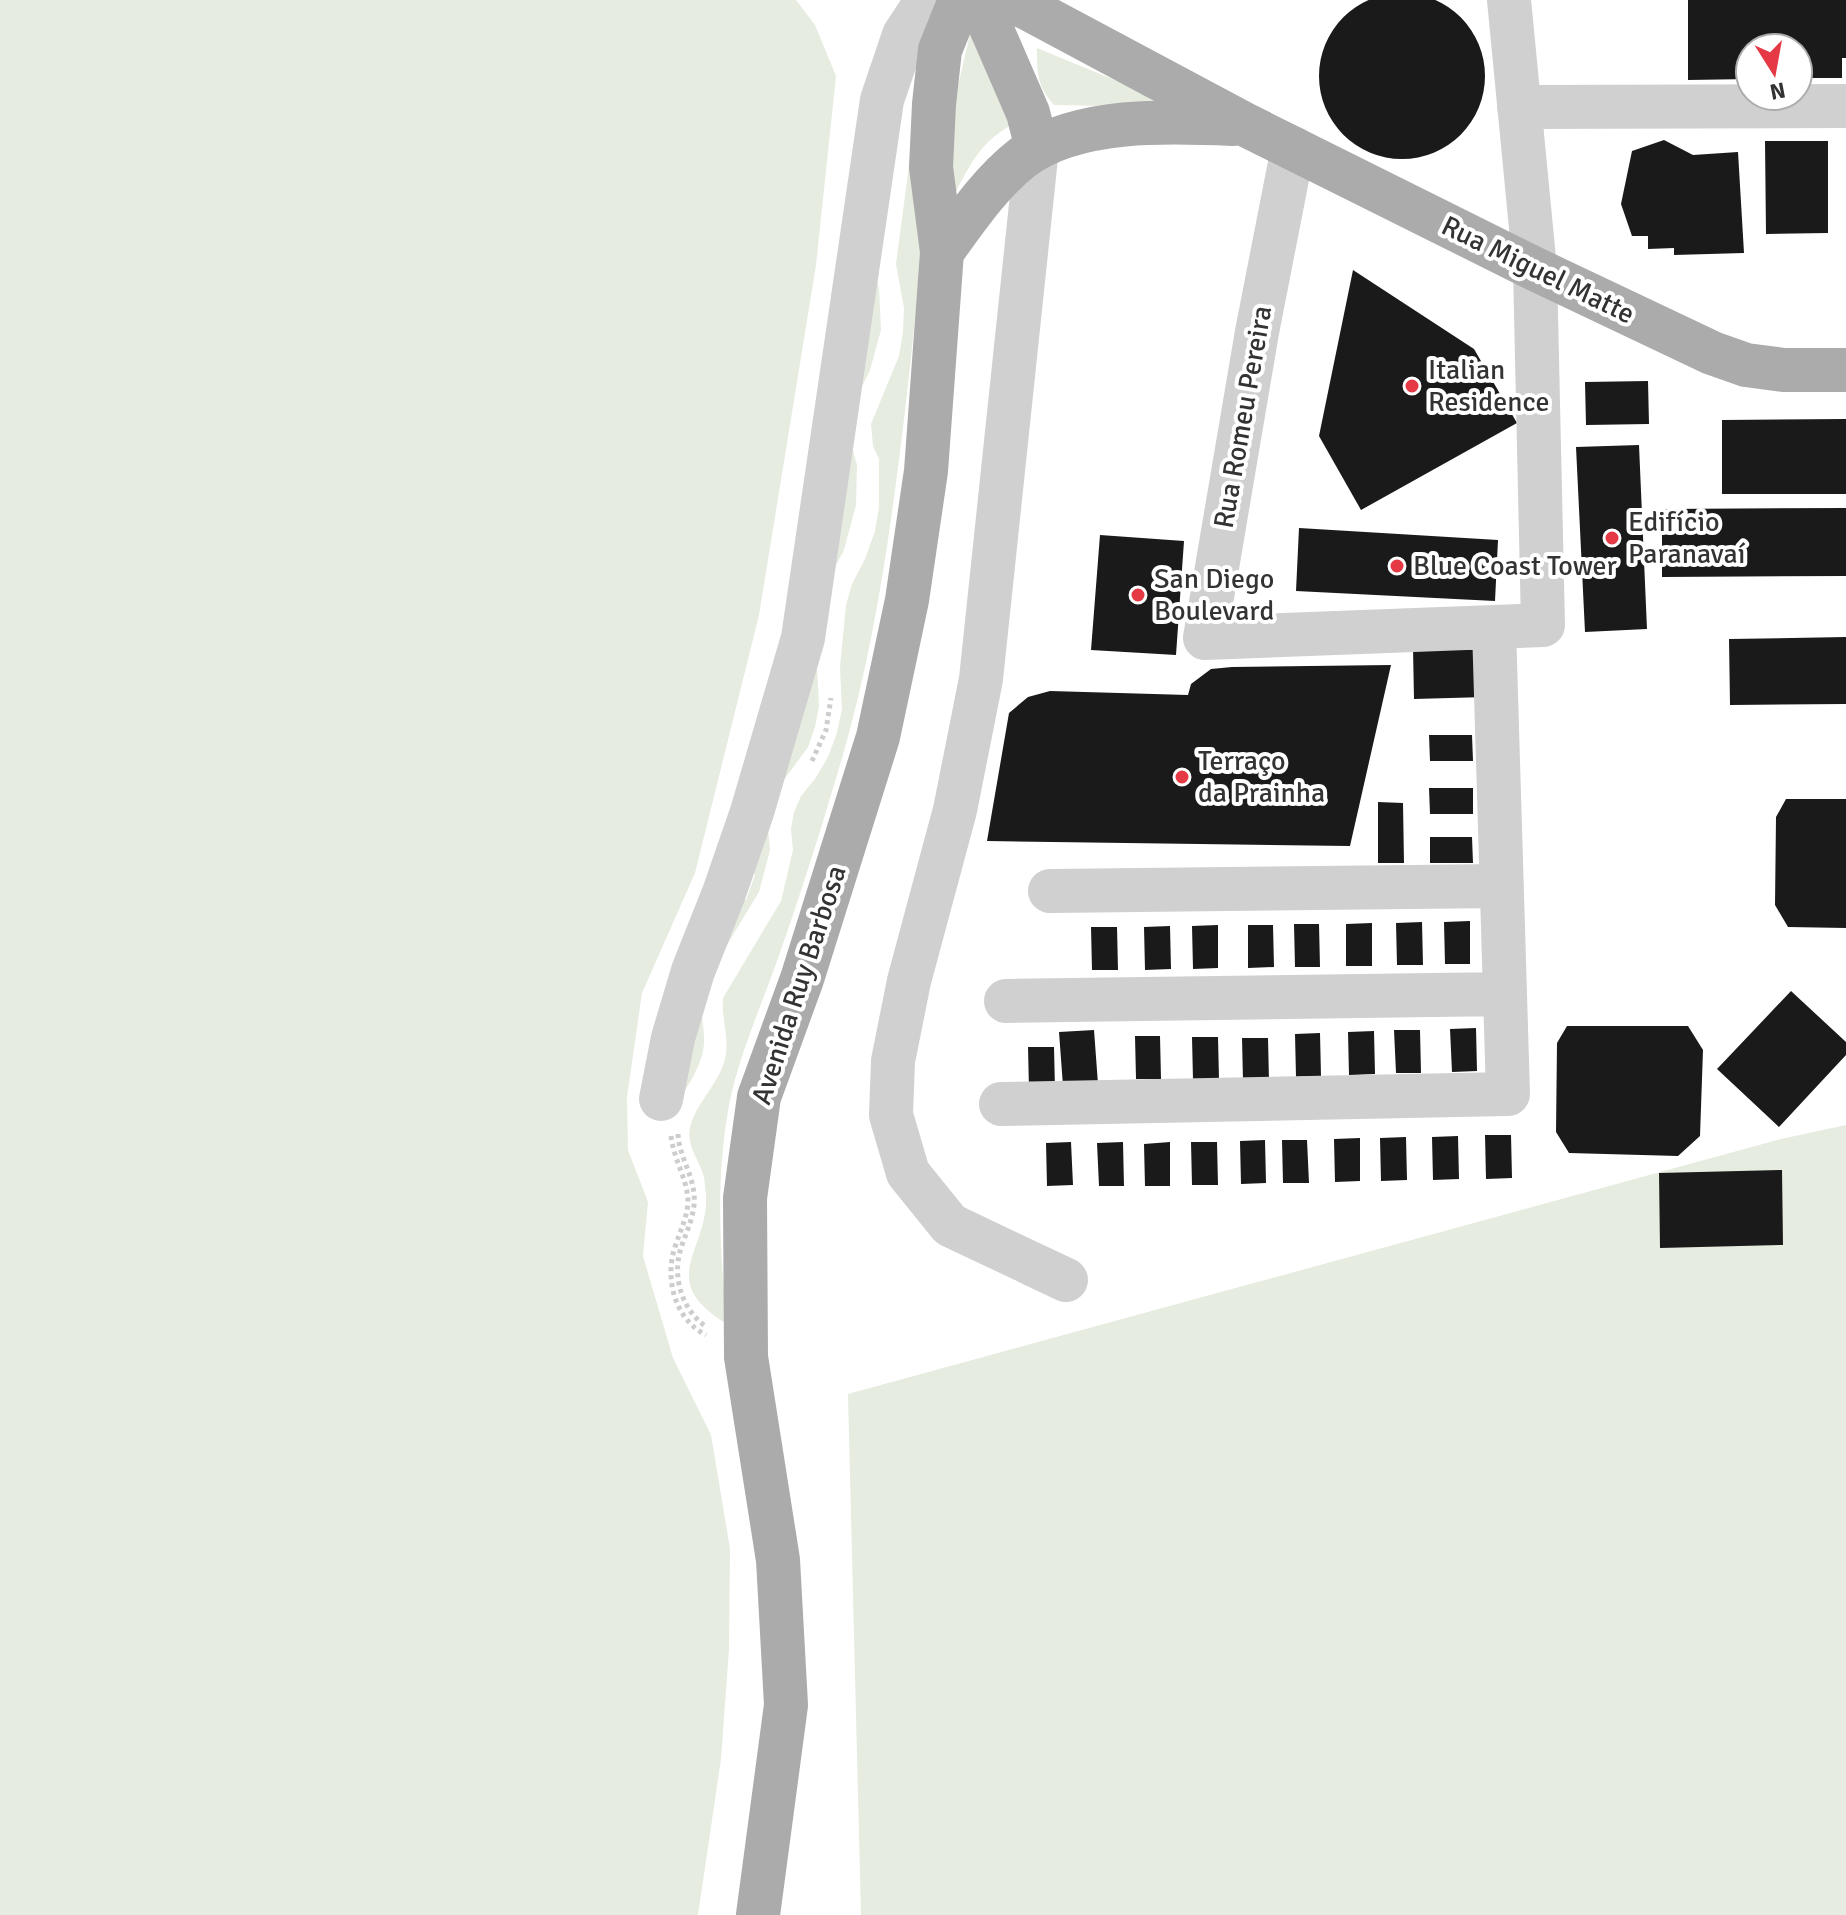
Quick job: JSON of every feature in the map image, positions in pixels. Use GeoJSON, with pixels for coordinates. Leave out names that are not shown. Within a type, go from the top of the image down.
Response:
{"type":"FeatureCollection","features":[{"type":"Feature","properties":{"kind":"main road","name":"Avenida Ruy Barbosa"},"geometry":{"type":"LineString","coordinates":[[758,1915],[786,1705],[778,1560],[746,1357],[745,1198],[759,1097],[802,979],[878,737],[904,615],[926,471],[942,252],[931,167],[934,104],[940,50],[960,0]]}},
{"type":"Feature","properties":{"kind":"main road"},"geometry":{"type":"LineString","coordinates":[[942,252],[1002,177],[1037,148],[1028,113],[979,0]]}},
{"type":"Feature","properties":{"kind":"main road","name":"Rua Miguel Matte"},"geometry":{"type":"LineString","coordinates":[[1012,0],[1244,124],[1712,353],[1746,365],[1784,370],[1846,370]]}},
{"type":"Feature","properties":{"kind":"main road","name":"Rua Miguel Matte"},"geometry":{"type":"LineString","coordinates":[[1037,148],[1083,132],[1131,123],[1244,124]]}},
{"type":"Feature","properties":{"kind":"street"},"geometry":{"type":"LineString","coordinates":[[661,1099],[673,1038],[693,971],[752,812],[803,638],[882,100],[904,35],[927,0]]}},
{"type":"Feature","properties":{"kind":"street"},"geometry":{"type":"LineString","coordinates":[[1509,0],[1535,269]]}},
{"type":"Feature","properties":{"kind":"street"},"geometry":{"type":"LineString","coordinates":[[1519,107],[1846,106]]}},
{"type":"Feature","properties":{"kind":"street"},"geometry":{"type":"LineString","coordinates":[[1037,148],[981,679],[955,810],[906,995],[893,1061],[891,1115],[908,1173],[950,1225],[1066,1280]]}},
{"type":"Feature","properties":{"kind":"street","name":"Rua Romeu Pereira"},"geometry":{"type":"LineString","coordinates":[[1293,148],[1257,332],[1205,638],[1543,625],[1535,269]]}},
{"type":"Feature","properties":{"kind":"street"},"geometry":{"type":"LineString","coordinates":[[1001,1104],[1508,1094],[1494,628]]}},
{"type":"Feature","properties":{"kind":"street"},"geometry":{"type":"LineString","coordinates":[[1050,891],[1502,886]]}},
{"type":"Feature","properties":{"kind":"street"},"geometry":{"type":"LineString","coordinates":[[1006,1001],[1505,994]]}},
{"type":"Feature","properties":{"kind":"shaded area"},"geometry":{"type":"Polygon","coordinates":[[[0,0],[796,0],[815,25],[836,76],[816,265],[759,615],[695,873],[642,993],[627,1097],[628,1150],[648,1202],[643,1256],[673,1358],[711,1435],[730,1549],[729,1649],[721,1759],[698,1915],[0,1915],[0,0]]]}},
{"type":"Feature","properties":{"kind":"shaded area"},"geometry":{"type":"Polygon","coordinates":[[[970,34],[1010,126],[983,148],[953,197],[951,116],[970,34]]]}},
{"type":"Feature","properties":{"kind":"shaded area"},"geometry":{"type":"Polygon","coordinates":[[[1037,48],[1117,81],[1168,107],[1054,105],[1039,79],[1037,48]]]}},
{"type":"Feature","properties":{"kind":"shaded area"},"geometry":{"type":"Polygon","coordinates":[[[906,56],[873,265],[879,288],[881,330],[870,370],[849,421],[849,437],[857,465],[856,505],[844,550],[830,576],[824,601],[817,667],[819,706],[815,727],[808,747],[781,784],[771,805],[768,829],[770,850],[759,892],[705,981],[701,998],[703,1052],[696,1072],[669,1117],[667,1107],[680,1053],[712,948],[732,896],[746,900],[755,875],[746,862],[788,728],[811,641],[890,102],[906,56]]]}},
{"type":"Feature","properties":{"kind":"shaded area"},"geometry":{"type":"Polygon","coordinates":[[[918,98],[922,176],[920,255],[888,542],[864,673],[842,758],[803,885],[731,1097],[720,1195],[727,1324],[705,1308],[693,1293],[689,1279],[690,1264],[705,1215],[706,1195],[703,1174],[689,1137],[694,1116],[725,1059],[727,1044],[723,998],[781,901],[793,850],[791,829],[794,812],[801,796],[828,757],[837,733],[842,709],[840,667],[846,605],[875,531],[879,507],[879,459],[873,446],[871,424],[899,356],[903,332],[904,308],[896,264],[918,98]]]}},
{"type":"Feature","properties":{"kind":"shaded area"},"geometry":{"type":"Polygon","coordinates":[[[1846,1125],[1846,1915],[861,1915],[848,1394],[1781,1139],[1846,1125]]]}},
{"type":"Feature","properties":{"kind":"building"},"geometry":{"type":"Polygon","coordinates":[[[1402,-7],[1434,0],[1460,18],[1478,44],[1485,76],[1478,108],[1460,134],[1434,152],[1402,159],[1370,152],[1344,134],[1326,108],[1319,76],[1326,44],[1344,18],[1370,0],[1402,-7]]]}},
{"type":"Feature","properties":{"kind":"building"},"geometry":{"type":"Polygon","coordinates":[[[1688,0],[1846,0],[1846,58],[1842,58],[1842,78],[1814,78],[1814,32],[1734,32],[1734,79],[1688,80],[1688,0]]]}},
{"type":"Feature","properties":{"kind":"building"},"geometry":{"type":"Polygon","coordinates":[[[1664,140],[1693,155],[1738,152],[1744,253],[1674,255],[1674,248],[1648,249],[1648,236],[1632,236],[1621,204],[1632,151],[1664,140]]]}},
{"type":"Feature","properties":{"kind":"building"},"geometry":{"type":"Polygon","coordinates":[[[1765,141],[1828,141],[1828,233],[1766,234],[1765,141]]]}},
{"type":"Feature","properties":{"kind":"building","name":"Italian Residence"},"geometry":{"type":"Polygon","coordinates":[[[1353,270],[1474,349],[1517,423],[1361,510],[1319,436],[1353,270]]]}},
{"type":"Feature","properties":{"kind":"building"},"geometry":{"type":"Polygon","coordinates":[[[1648,381],[1649,424],[1586,425],[1585,382],[1648,381]]]}},
{"type":"Feature","properties":{"kind":"building"},"geometry":{"type":"Polygon","coordinates":[[[1846,419],[1846,494],[1722,494],[1722,420],[1846,419]]]}},
{"type":"Feature","properties":{"kind":"building","name":"Edifício Paranavaí"},"geometry":{"type":"Polygon","coordinates":[[[1639,445],[1647,629],[1585,632],[1576,447],[1639,445]]]}},
{"type":"Feature","properties":{"kind":"building"},"geometry":{"type":"Polygon","coordinates":[[[1846,508],[1846,576],[1662,577],[1662,509],[1846,508]]]}},
{"type":"Feature","properties":{"kind":"building","name":"Blue Coast Tower"},"geometry":{"type":"Polygon","coordinates":[[[1299,528],[1498,540],[1495,601],[1296,591],[1299,528]]]}},
{"type":"Feature","properties":{"kind":"building","name":"San Diego Boulevard"},"geometry":{"type":"Polygon","coordinates":[[[1100,535],[1184,541],[1176,655],[1091,650],[1100,535]]]}},
{"type":"Feature","properties":{"kind":"building"},"geometry":{"type":"Polygon","coordinates":[[[1846,637],[1846,704],[1730,705],[1729,639],[1846,637]]]}},
{"type":"Feature","properties":{"kind":"building"},"geometry":{"type":"Polygon","coordinates":[[[1484,645],[1486,697],[1414,699],[1413,648],[1484,645]]]}},
{"type":"Feature","properties":{"kind":"building","name":"Terraço da Prainha"},"geometry":{"type":"Polygon","coordinates":[[[1391,665],[1350,846],[987,841],[1009,713],[1028,697],[1050,691],[1188,695],[1191,684],[1211,669],[1391,665]]]}},
{"type":"Feature","properties":{"kind":"building"},"geometry":{"type":"Polygon","coordinates":[[[1429,735],[1472,735],[1473,761],[1430,761],[1429,735]]]}},
{"type":"Feature","properties":{"kind":"building"},"geometry":{"type":"Polygon","coordinates":[[[1429,788],[1473,788],[1473,814],[1430,814],[1429,788]]]}},
{"type":"Feature","properties":{"kind":"building"},"geometry":{"type":"Polygon","coordinates":[[[1786,799],[1846,799],[1846,928],[1788,927],[1775,905],[1776,817],[1786,799]]]}},
{"type":"Feature","properties":{"kind":"building"},"geometry":{"type":"Polygon","coordinates":[[[1378,802],[1403,803],[1404,863],[1378,863],[1378,802]]]}},
{"type":"Feature","properties":{"kind":"building"},"geometry":{"type":"Polygon","coordinates":[[[1430,837],[1472,837],[1473,863],[1430,863],[1430,837]]]}},
{"type":"Feature","properties":{"kind":"building"},"geometry":{"type":"Polygon","coordinates":[[[1470,921],[1470,964],[1445,964],[1444,922],[1470,921]]]}},
{"type":"Feature","properties":{"kind":"building"},"geometry":{"type":"Polygon","coordinates":[[[1422,922],[1423,965],[1397,965],[1396,923],[1422,922]]]}},
{"type":"Feature","properties":{"kind":"building"},"geometry":{"type":"Polygon","coordinates":[[[1372,923],[1372,966],[1346,966],[1346,924],[1372,923]]]}},
{"type":"Feature","properties":{"kind":"building"},"geometry":{"type":"Polygon","coordinates":[[[1294,924],[1319,924],[1320,967],[1295,967],[1294,924]]]}},
{"type":"Feature","properties":{"kind":"building"},"geometry":{"type":"Polygon","coordinates":[[[1218,925],[1218,968],[1193,969],[1192,926],[1218,925]]]}},
{"type":"Feature","properties":{"kind":"building"},"geometry":{"type":"Polygon","coordinates":[[[1248,925],[1273,925],[1274,967],[1248,968],[1248,925]]]}},
{"type":"Feature","properties":{"kind":"building"},"geometry":{"type":"Polygon","coordinates":[[[1170,926],[1171,969],[1145,970],[1144,927],[1170,926]]]}},
{"type":"Feature","properties":{"kind":"building"},"geometry":{"type":"Polygon","coordinates":[[[1091,927],[1117,927],[1118,970],[1092,970],[1091,927]]]}},
{"type":"Feature","properties":{"kind":"building"},"geometry":{"type":"Polygon","coordinates":[[[1791,991],[1846,1042],[1846,1055],[1779,1127],[1717,1069],[1791,991]]]}},
{"type":"Feature","properties":{"kind":"building"},"geometry":{"type":"Polygon","coordinates":[[[1567,1026],[1688,1026],[1703,1050],[1700,1136],[1678,1156],[1569,1153],[1556,1132],[1557,1043],[1567,1026]]]}},
{"type":"Feature","properties":{"kind":"building"},"geometry":{"type":"Polygon","coordinates":[[[1476,1028],[1477,1071],[1452,1072],[1450,1029],[1476,1028]]]}},
{"type":"Feature","properties":{"kind":"building"},"geometry":{"type":"Polygon","coordinates":[[[1094,1030],[1098,1084],[1063,1086],[1059,1032],[1094,1030]]]}},
{"type":"Feature","properties":{"kind":"building"},"geometry":{"type":"Polygon","coordinates":[[[1394,1030],[1420,1030],[1421,1073],[1396,1073],[1394,1030]]]}},
{"type":"Feature","properties":{"kind":"building"},"geometry":{"type":"Polygon","coordinates":[[[1374,1031],[1375,1074],[1349,1075],[1348,1032],[1374,1031]]]}},
{"type":"Feature","properties":{"kind":"building"},"geometry":{"type":"Polygon","coordinates":[[[1320,1033],[1321,1076],[1296,1077],[1295,1034],[1320,1033]]]}},
{"type":"Feature","properties":{"kind":"building"},"geometry":{"type":"Polygon","coordinates":[[[1135,1036],[1160,1036],[1161,1079],[1136,1079],[1135,1036]]]}},
{"type":"Feature","properties":{"kind":"building"},"geometry":{"type":"Polygon","coordinates":[[[1192,1037],[1218,1037],[1219,1080],[1193,1080],[1192,1037]]]}},
{"type":"Feature","properties":{"kind":"building"},"geometry":{"type":"Polygon","coordinates":[[[1242,1038],[1268,1038],[1269,1081],[1243,1081],[1242,1038]]]}},
{"type":"Feature","properties":{"kind":"building"},"geometry":{"type":"Polygon","coordinates":[[[1028,1047],[1054,1047],[1055,1090],[1029,1090],[1028,1047]]]}},
{"type":"Feature","properties":{"kind":"building"},"geometry":{"type":"Polygon","coordinates":[[[1485,1135],[1511,1135],[1512,1178],[1486,1179],[1485,1135]]]}},
{"type":"Feature","properties":{"kind":"building"},"geometry":{"type":"Polygon","coordinates":[[[1458,1136],[1459,1179],[1433,1180],[1432,1137],[1458,1136]]]}},
{"type":"Feature","properties":{"kind":"building"},"geometry":{"type":"Polygon","coordinates":[[[1406,1137],[1407,1180],[1381,1181],[1380,1138],[1406,1137]]]}},
{"type":"Feature","properties":{"kind":"building"},"geometry":{"type":"Polygon","coordinates":[[[1360,1138],[1360,1181],[1335,1182],[1334,1139],[1360,1138]]]}},
{"type":"Feature","properties":{"kind":"building"},"geometry":{"type":"Polygon","coordinates":[[[1265,1140],[1266,1183],[1241,1184],[1240,1141],[1265,1140]]]}},
{"type":"Feature","properties":{"kind":"building"},"geometry":{"type":"Polygon","coordinates":[[[1282,1140],[1307,1140],[1309,1183],[1283,1183],[1282,1140]]]}},
{"type":"Feature","properties":{"kind":"building"},"geometry":{"type":"Polygon","coordinates":[[[1071,1142],[1073,1185],[1047,1186],[1046,1143],[1071,1142]]]}},
{"type":"Feature","properties":{"kind":"building"},"geometry":{"type":"Polygon","coordinates":[[[1123,1142],[1124,1186],[1099,1186],[1097,1143],[1123,1142]]]}},
{"type":"Feature","properties":{"kind":"building"},"geometry":{"type":"Polygon","coordinates":[[[1170,1142],[1170,1186],[1145,1186],[1144,1144],[1170,1142]]]}},
{"type":"Feature","properties":{"kind":"building"},"geometry":{"type":"Polygon","coordinates":[[[1191,1142],[1217,1142],[1218,1185],[1192,1185],[1191,1142]]]}},
{"type":"Feature","properties":{"kind":"building"},"geometry":{"type":"Polygon","coordinates":[[[1782,1170],[1783,1245],[1660,1248],[1659,1173],[1782,1170]]]}},
{"type":"Feature","properties":{"kind":"place","name":"Italian Residence"},"geometry":{"type":"Point","coordinates":[1412,386]}},
{"type":"Feature","properties":{"kind":"place","name":"Edifício Paranavaí"},"geometry":{"type":"Point","coordinates":[1612,538]}},
{"type":"Feature","properties":{"kind":"place","name":"Blue Coast Tower"},"geometry":{"type":"Point","coordinates":[1397,566]}},
{"type":"Feature","properties":{"kind":"place","name":"San Diego Boulevard"},"geometry":{"type":"Point","coordinates":[1138,595]}},
{"type":"Feature","properties":{"kind":"place","name":"Terraço da Prainha"},"geometry":{"type":"Point","coordinates":[1182,777]}}]}
